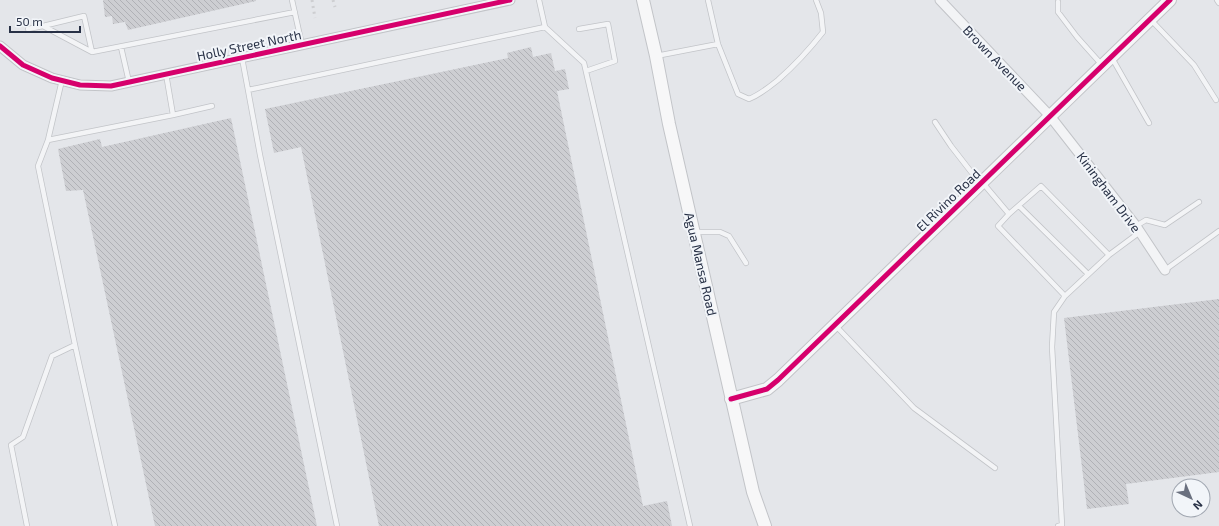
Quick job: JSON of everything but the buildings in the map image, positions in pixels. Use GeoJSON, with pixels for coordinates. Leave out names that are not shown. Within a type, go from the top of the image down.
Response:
{"type":"FeatureCollection","features":[{"type":"Feature","properties":{"kind":"street","name":"Holly Street North"},"geometry":{"type":"LineString","coordinates":[[0,46],[23,65],[52,78],[80,85],[110,86],[302,45],[479,3],[510,0]]}},
{"type":"Feature","properties":{"kind":"street","name":"Agua Mansa Road"},"geometry":{"type":"LineString","coordinates":[[643,0],[731,398],[753,492],[764,526]]}},
{"type":"Feature","properties":{"kind":"street","name":"Brown Avenue"},"geometry":{"type":"LineString","coordinates":[[940,0],[1050,116]]}},
{"type":"Feature","properties":{"kind":"street","name":"El Rivino Road"},"geometry":{"type":"LineString","coordinates":[[731,398],[767,389],[778,380],[1170,0]]}},
{"type":"Feature","properties":{"kind":"street","name":"Kiningham Drive"},"geometry":{"type":"LineString","coordinates":[[1050,116],[1138,229],[1165,270]]}},
{"type":"Feature","properties":{"kind":"lane"},"geometry":{"type":"LineString","coordinates":[[292,0],[302,45]]}},
{"type":"Feature","properties":{"kind":"lane"},"geometry":{"type":"LineString","coordinates":[[539,0],[545,27],[584,63],[690,526]]}},
{"type":"Feature","properties":{"kind":"lane"},"geometry":{"type":"LineString","coordinates":[[708,0],[718,44],[738,94],[749,100],[760,95],[795,64],[809,50],[823,32],[821,13],[816,0]]}},
{"type":"Feature","properties":{"kind":"lane"},"geometry":{"type":"LineString","coordinates":[[1058,2],[1058,12],[1077,37],[1107,61],[1149,123]]}},
{"type":"Feature","properties":{"kind":"lane"},"geometry":{"type":"LineString","coordinates":[[43,26],[92,52],[295,12]]}},
{"type":"Feature","properties":{"kind":"lane"},"geometry":{"type":"LineString","coordinates":[[28,29],[84,16],[92,52]]}},
{"type":"Feature","properties":{"kind":"lane"},"geometry":{"type":"LineString","coordinates":[[1150,19],[1194,65],[1216,100]]}},
{"type":"Feature","properties":{"kind":"lane"},"geometry":{"type":"LineString","coordinates":[[579,29],[608,24],[615,61],[586,72]]}},
{"type":"Feature","properties":{"kind":"lane"},"geometry":{"type":"LineString","coordinates":[[248,90],[545,27]]}},
{"type":"Feature","properties":{"kind":"lane"},"geometry":{"type":"LineString","coordinates":[[656,56],[718,44]]}},
{"type":"Feature","properties":{"kind":"lane"},"geometry":{"type":"LineString","coordinates":[[121,47],[129,82]]}},
{"type":"Feature","properties":{"kind":"lane"},"geometry":{"type":"LineString","coordinates":[[242,58],[260,155],[337,526]]}},
{"type":"Feature","properties":{"kind":"lane"},"geometry":{"type":"LineString","coordinates":[[166,74],[173,115]]}},
{"type":"Feature","properties":{"kind":"lane"},"geometry":{"type":"LineString","coordinates":[[62,80],[48,140],[38,166],[115,526]]}},
{"type":"Feature","properties":{"kind":"lane"},"geometry":{"type":"LineString","coordinates":[[48,140],[212,106]]}},
{"type":"Feature","properties":{"kind":"lane"},"geometry":{"type":"LineString","coordinates":[[935,122],[972,173],[982,182],[1009,214]]}},
{"type":"Feature","properties":{"kind":"lane"},"geometry":{"type":"LineString","coordinates":[[1065,296],[998,226],[1009,214],[1041,186],[1108,255]]}},
{"type":"Feature","properties":{"kind":"lane"},"geometry":{"type":"LineString","coordinates":[[1058,526],[1062,525],[1052,347],[1054,312],[1065,296],[1146,220],[1165,224],[1199,202]]}},
{"type":"Feature","properties":{"kind":"lane"},"geometry":{"type":"LineString","coordinates":[[1019,206],[1088,274]]}},
{"type":"Feature","properties":{"kind":"lane"},"geometry":{"type":"LineString","coordinates":[[694,232],[720,232],[729,236],[746,264]]}},
{"type":"Feature","properties":{"kind":"lane"},"geometry":{"type":"LineString","coordinates":[[1165,270],[1219,232]]}},
{"type":"Feature","properties":{"kind":"lane"},"geometry":{"type":"LineString","coordinates":[[835,325],[914,408],[995,468]]}},
{"type":"Feature","properties":{"kind":"lane"},"geometry":{"type":"LineString","coordinates":[[27,526],[11,445],[23,437],[52,356],[76,345]]}},
{"type":"Feature","properties":{"kind":"railway"},"geometry":{"type":"LineString","coordinates":[[312,0],[315,18]]}},
{"type":"Feature","properties":{"kind":"railway"},"geometry":{"type":"LineString","coordinates":[[333,0],[335,7]]}},
{"type":"Feature","properties":{"kind":"cycle path"},"geometry":{"type":"LineString","coordinates":[[0,46],[23,65],[52,78],[80,85],[111,86],[510,0]]}},
{"type":"Feature","properties":{"kind":"cycle path"},"geometry":{"type":"LineString","coordinates":[[731,399],[767,389],[778,380],[1170,0]]}}]}
